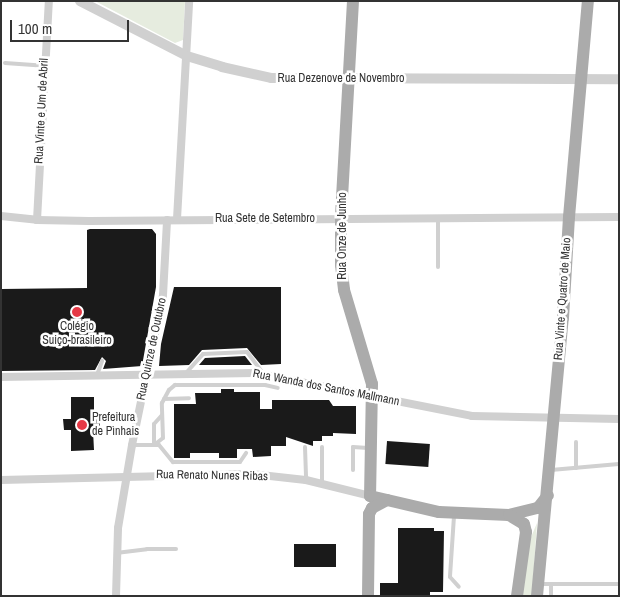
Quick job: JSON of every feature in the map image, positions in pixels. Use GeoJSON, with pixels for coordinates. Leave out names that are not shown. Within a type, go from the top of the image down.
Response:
{"type":"FeatureCollection","features":[{"type":"Feature","properties":{"kind":"main road","name":"Rua Onze de Junho"},"geometry":{"type":"LineString","coordinates":[[353,1],[341,219],[343,284],[372,384],[370,496]]}},
{"type":"Feature","properties":{"kind":"main road","name":"Rua Vinte e Quatro de Maio"},"geometry":{"type":"LineString","coordinates":[[542,588],[563,318],[568,216],[588,1]]}},
{"type":"Feature","properties":{"kind":"main road","name":"Rua Renato Nunes Ribas"},"geometry":{"type":"LineString","coordinates":[[370,496],[438,512],[509,515],[538,508],[548,495]]}},
{"type":"Feature","properties":{"kind":"main road"},"geometry":{"type":"LineString","coordinates":[[368,596],[369,514],[378,503],[387,500]]}},
{"type":"Feature","properties":{"kind":"main road"},"geometry":{"type":"LineString","coordinates":[[509,515],[524,524],[526,532],[517,596]]}},
{"type":"Feature","properties":{"kind":"street","name":"Rua Vinte e Um de Abril"},"geometry":{"type":"LineString","coordinates":[[37,220],[49,1]]}},
{"type":"Feature","properties":{"kind":"street","name":"Rua Dezenove de Novembro"},"geometry":{"type":"LineString","coordinates":[[80,1],[186,56],[222,68],[271,78],[619,79]]}},
{"type":"Feature","properties":{"kind":"street"},"geometry":{"type":"LineString","coordinates":[[177,219],[189,1]]}},
{"type":"Feature","properties":{"kind":"street","name":"Rua Sete de Setembro"},"geometry":{"type":"LineString","coordinates":[[1,216],[37,220],[619,217]]}},
{"type":"Feature","properties":{"kind":"street","name":"Rua Quinze de Outubro"},"geometry":{"type":"LineString","coordinates":[[116,596],[118,528],[132,445],[163,295],[167,220]]}},
{"type":"Feature","properties":{"kind":"street","name":"Rua Wanda dos Santos Mallmann"},"geometry":{"type":"LineString","coordinates":[[1,377],[186,373],[264,375],[472,416],[619,419]]}},
{"type":"Feature","properties":{"kind":"street","name":"Rua Renato Nunes Ribas"},"geometry":{"type":"LineString","coordinates":[[1,480],[127,475],[251,474],[306,480],[370,496]]}},
{"type":"Feature","properties":{"kind":"lane"},"geometry":{"type":"LineString","coordinates":[[5,63],[44,66]]}},
{"type":"Feature","properties":{"kind":"lane"},"geometry":{"type":"LineString","coordinates":[[438,218],[438,267]]}},
{"type":"Feature","properties":{"kind":"lane"},"geometry":{"type":"LineString","coordinates":[[186,373],[203,354],[247,352],[264,375]]}},
{"type":"Feature","properties":{"kind":"lane"},"geometry":{"type":"LineString","coordinates":[[97,376],[102,361]]}},
{"type":"Feature","properties":{"kind":"lane"},"geometry":{"type":"LineString","coordinates":[[154,445],[163,438],[164,399],[175,385],[265,385],[278,388]]}},
{"type":"Feature","properties":{"kind":"lane"},"geometry":{"type":"LineString","coordinates":[[164,399],[189,398]]}},
{"type":"Feature","properties":{"kind":"lane"},"geometry":{"type":"LineString","coordinates":[[154,445],[154,424],[163,415]]}},
{"type":"Feature","properties":{"kind":"lane"},"geometry":{"type":"LineString","coordinates":[[576,442],[576,468]]}},
{"type":"Feature","properties":{"kind":"lane"},"geometry":{"type":"LineString","coordinates":[[132,445],[159,445],[173,462],[240,462],[246,453]]}},
{"type":"Feature","properties":{"kind":"lane"},"geometry":{"type":"LineString","coordinates":[[305,447],[306,480]]}},
{"type":"Feature","properties":{"kind":"lane"},"geometry":{"type":"LineString","coordinates":[[322,448],[322,484]]}},
{"type":"Feature","properties":{"kind":"lane"},"geometry":{"type":"LineString","coordinates":[[352,470],[352,448],[370,448]]}},
{"type":"Feature","properties":{"kind":"lane"},"geometry":{"type":"LineString","coordinates":[[550,470],[619,464]]}},
{"type":"Feature","properties":{"kind":"lane"},"geometry":{"type":"LineString","coordinates":[[454,513],[450,577],[459,587]]}},
{"type":"Feature","properties":{"kind":"lane"},"geometry":{"type":"LineString","coordinates":[[116,554],[147,549],[176,549]]}},
{"type":"Feature","properties":{"kind":"lane"},"geometry":{"type":"LineString","coordinates":[[542,588],[619,584]]}},
{"type":"Feature","properties":{"kind":"lane"},"geometry":{"type":"LineString","coordinates":[[542,588],[551,596]]}},
{"type":"Feature","properties":{"kind":"shaded area"},"geometry":{"type":"Polygon","coordinates":[[[95,1],[185,1],[183,40],[175,43],[95,1]]]}},
{"type":"Feature","properties":{"kind":"shaded area"},"geometry":{"type":"Polygon","coordinates":[[[537,523],[532,596],[520,596],[526,549],[537,523]]]}},
{"type":"Feature","properties":{"kind":"building","name":"Colégio Suiço-brasileiro"},"geometry":{"type":"Polygon","coordinates":[[[152,229],[156,234],[156,287],[142,366],[103,369],[106,361],[102,357],[95,370],[1,371],[1,289],[87,288],[87,230],[152,229]]]}},
{"type":"Feature","properties":{"kind":"building"},"geometry":{"type":"Polygon","coordinates":[[[174,287],[281,287],[281,364],[261,365],[247,348],[202,350],[189,365],[159,366],[161,344],[174,287]]]}},
{"type":"Feature","properties":{"kind":"building"},"geometry":{"type":"Polygon","coordinates":[[[245,356],[252,365],[199,365],[205,358],[245,356]]]}},
{"type":"Feature","properties":{"kind":"building"},"geometry":{"type":"Polygon","coordinates":[[[221,389],[234,389],[234,392],[260,392],[260,409],[272,409],[272,400],[329,400],[333,406],[356,406],[356,434],[333,433],[333,436],[322,436],[322,441],[313,441],[313,446],[286,437],[286,446],[271,446],[271,456],[253,457],[252,449],[237,449],[237,458],[219,458],[219,453],[190,453],[190,458],[174,458],[174,404],[196,404],[195,393],[221,393],[221,389]]]}},
{"type":"Feature","properties":{"kind":"building","name":"Prefeitura de Pìnhais"},"geometry":{"type":"Polygon","coordinates":[[[71,397],[94,397],[94,417],[100,417],[100,430],[93,430],[94,450],[71,451],[71,430],[64,430],[63,419],[71,419],[71,397]]]}},
{"type":"Feature","properties":{"kind":"building"},"geometry":{"type":"Polygon","coordinates":[[[387,441],[430,444],[428,467],[385,464],[387,441]]]}},
{"type":"Feature","properties":{"kind":"building"},"geometry":{"type":"Polygon","coordinates":[[[398,528],[434,528],[434,531],[444,531],[443,592],[430,592],[430,596],[380,596],[380,583],[398,583],[398,528]]]}},
{"type":"Feature","properties":{"kind":"building"},"geometry":{"type":"Polygon","coordinates":[[[294,544],[336,544],[336,567],[294,567],[294,544]]]}},
{"type":"Feature","properties":{"kind":"place","name":"Colégio Suiço-brasileiro"},"geometry":{"type":"Point","coordinates":[77,312]}},
{"type":"Feature","properties":{"kind":"place","name":"Prefeitura de Pìnhais"},"geometry":{"type":"Point","coordinates":[82,425]}}]}
